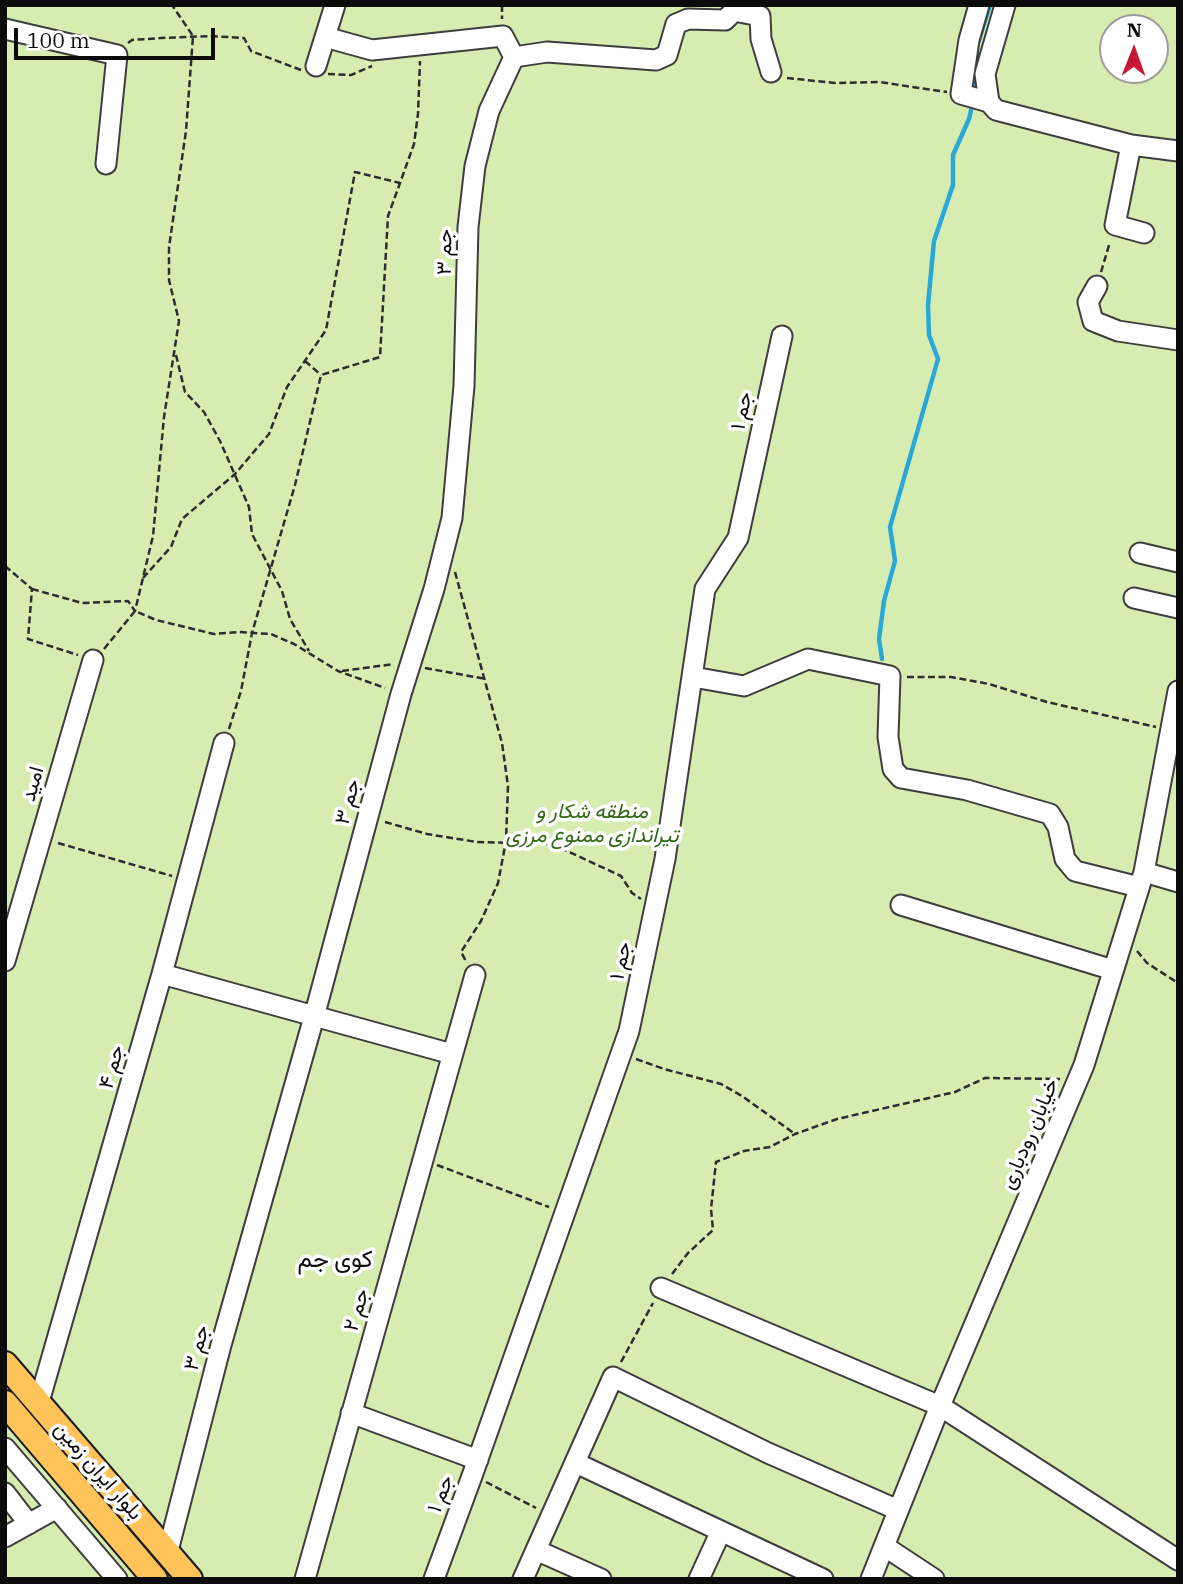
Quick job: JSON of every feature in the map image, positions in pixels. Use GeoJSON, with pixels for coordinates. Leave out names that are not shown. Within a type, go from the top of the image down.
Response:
{"type":"FeatureCollection","features":[{"type":"Feature","properties":{"kind":"main road","name":"بلوار ایران زمین"},"geometry":{"type":"LineString","coordinates":[[5,1364],[190,1579]]}},
{"type":"Feature","properties":{"kind":"main road","name":"بلوار ایران زمین"},"geometry":{"type":"LineString","coordinates":[[5,1403],[155,1579]]}},
{"type":"Feature","properties":{"kind":"street"},"geometry":{"type":"LineString","coordinates":[[316,70],[335,5]]}},
{"type":"Feature","properties":{"kind":"street"},"geometry":{"type":"LineString","coordinates":[[975,98],[969,40],[979,5]]}},
{"type":"Feature","properties":{"kind":"street"},"geometry":{"type":"LineString","coordinates":[[975,98],[985,74],[1005,5]]}},
{"type":"Feature","properties":{"kind":"street"},"geometry":{"type":"LineString","coordinates":[[325,37],[372,50],[503,36],[514,57],[547,52],[656,60],[667,54],[676,24],[688,19],[725,20],[734,8],[760,16],[761,39],[771,72]]}},
{"type":"Feature","properties":{"kind":"street"},"geometry":{"type":"LineString","coordinates":[[5,29],[117,55],[106,164]]}},
{"type":"Feature","properties":{"kind":"street","name":"جم ۳"},"geometry":{"type":"LineString","coordinates":[[167,1551],[221,1345],[314,1017],[401,694],[453,519],[467,307],[468,227],[475,166],[489,111],[514,57]]}},
{"type":"Feature","properties":{"kind":"street"},"geometry":{"type":"LineString","coordinates":[[975,98],[1014,116],[1131,145],[1178,151]]}},
{"type":"Feature","properties":{"kind":"street"},"geometry":{"type":"LineString","coordinates":[[1131,145],[1115,225],[1144,233]]}},
{"type":"Feature","properties":{"kind":"street"},"geometry":{"type":"LineString","coordinates":[[1097,286],[1088,302],[1093,321],[1118,331],[1178,340]]}},
{"type":"Feature","properties":{"kind":"street","name":"جم ۱"},"geometry":{"type":"LineString","coordinates":[[434,1579],[629,1031],[665,859],[705,589],[738,538],[782,336]]}},
{"type":"Feature","properties":{"kind":"street"},"geometry":{"type":"LineString","coordinates":[[1140,553],[1178,562]]}},
{"type":"Feature","properties":{"kind":"street"},"geometry":{"type":"LineString","coordinates":[[1134,598],[1178,608]]}},
{"type":"Feature","properties":{"kind":"street"},"geometry":{"type":"LineString","coordinates":[[693,677],[744,686],[808,659],[890,676],[888,737],[893,769],[901,778],[967,790],[1050,814],[1058,827],[1065,859],[1075,871],[1178,882]]}},
{"type":"Feature","properties":{"kind":"street","name":"امید"},"geometry":{"type":"LineString","coordinates":[[5,961],[93,660]]}},
{"type":"Feature","properties":{"kind":"street","name":"خیابان رودباری"},"geometry":{"type":"LineString","coordinates":[[870,1579],[1077,1079],[1142,880],[1172,743],[1178,691]]}},
{"type":"Feature","properties":{"kind":"street","name":"جم ۴"},"geometry":{"type":"LineString","coordinates":[[38,1402],[163,974],[225,743]]}},
{"type":"Feature","properties":{"kind":"street"},"geometry":{"type":"LineString","coordinates":[[901,905],[1113,970]]}},
{"type":"Feature","properties":{"kind":"street"},"geometry":{"type":"LineString","coordinates":[[163,974],[452,1054]]}},
{"type":"Feature","properties":{"kind":"street","name":"جم ۲"},"geometry":{"type":"LineString","coordinates":[[305,1579],[475,975]]}},
{"type":"Feature","properties":{"kind":"street"},"geometry":{"type":"LineString","coordinates":[[661,1288],[940,1406],[1178,1560]]}},
{"type":"Feature","properties":{"kind":"street"},"geometry":{"type":"LineString","coordinates":[[523,1579],[612,1377],[768,1453],[898,1510]]}},
{"type":"Feature","properties":{"kind":"street"},"geometry":{"type":"LineString","coordinates":[[351,1413],[475,1468]]}},
{"type":"Feature","properties":{"kind":"street"},"geometry":{"type":"LineString","coordinates":[[5,1448],[117,1579]]}},
{"type":"Feature","properties":{"kind":"street"},"geometry":{"type":"LineString","coordinates":[[576,1463],[823,1579]]}},
{"type":"Feature","properties":{"kind":"street"},"geometry":{"type":"LineString","coordinates":[[5,1493],[29,1524]]}},
{"type":"Feature","properties":{"kind":"street"},"geometry":{"type":"LineString","coordinates":[[5,1537],[57,1508]]}},
{"type":"Feature","properties":{"kind":"street"},"geometry":{"type":"LineString","coordinates":[[699,1579],[721,1531]]}},
{"type":"Feature","properties":{"kind":"street"},"geometry":{"type":"LineString","coordinates":[[884,1546],[934,1579]]}},
{"type":"Feature","properties":{"kind":"street"},"geometry":{"type":"LineString","coordinates":[[536,1549],[601,1579]]}},
{"type":"Feature","properties":{"kind":"path"},"geometry":{"type":"LineString","coordinates":[[32,589],[28,639],[93,660],[114,639],[135,611],[153,536],[164,416],[179,321],[169,280],[169,247],[186,131],[193,36],[172,5]]}},
{"type":"Feature","properties":{"kind":"path"},"geometry":{"type":"LineString","coordinates":[[117,55],[131,40],[193,36],[244,38],[251,51],[316,70],[351,75],[375,65],[388,48]]}},
{"type":"Feature","properties":{"kind":"path"},"geometry":{"type":"LineString","coordinates":[[321,375],[380,357],[388,216],[414,144],[418,114],[420,45]]}},
{"type":"Feature","properties":{"kind":"path"},"geometry":{"type":"LineString","coordinates":[[771,72],[800,81],[879,82],[975,98]]}},
{"type":"Feature","properties":{"kind":"path"},"geometry":{"type":"LineString","coordinates":[[141,581],[171,547],[182,519],[235,474],[269,434],[287,387],[326,330],[355,172],[400,183]]}},
{"type":"Feature","properties":{"kind":"path"},"geometry":{"type":"LineString","coordinates":[[1097,286],[1115,225]]}},
{"type":"Feature","properties":{"kind":"path"},"geometry":{"type":"LineString","coordinates":[[175,350],[186,392],[204,412],[235,474],[249,507],[252,534],[282,591],[290,619],[311,654]]}},
{"type":"Feature","properties":{"kind":"path"},"geometry":{"type":"LineString","coordinates":[[305,361],[321,375]]}},
{"type":"Feature","properties":{"kind":"path"},"geometry":{"type":"LineString","coordinates":[[225,743],[242,691],[252,633],[295,485],[321,375]]}},
{"type":"Feature","properties":{"kind":"path"},"geometry":{"type":"LineString","coordinates":[[447,538],[502,743],[508,786],[506,841],[498,883],[481,921],[461,952],[475,975]]}},
{"type":"Feature","properties":{"kind":"path"},"geometry":{"type":"LineString","coordinates":[[5,566],[32,589],[82,603],[128,601],[135,611],[156,620],[214,634],[271,634],[338,671],[401,694]]}},
{"type":"Feature","properties":{"kind":"path"},"geometry":{"type":"LineString","coordinates":[[890,676],[951,677],[989,684],[1172,743]]}},
{"type":"Feature","properties":{"kind":"path"},"geometry":{"type":"LineString","coordinates":[[368,817],[427,834],[477,842],[552,844],[621,876],[632,893],[655,907]]}},
{"type":"Feature","properties":{"kind":"path"},"geometry":{"type":"LineString","coordinates":[[41,838],[187,881]]}},
{"type":"Feature","properties":{"kind":"path"},"geometry":{"type":"LineString","coordinates":[[1124,935],[1147,963],[1178,983]]}},
{"type":"Feature","properties":{"kind":"path"},"geometry":{"type":"LineString","coordinates":[[621,1054],[721,1084],[743,1096],[795,1134]]}},
{"type":"Feature","properties":{"kind":"path"},"geometry":{"type":"LineString","coordinates":[[612,1377],[661,1288],[688,1253],[713,1230],[711,1209],[716,1162],[744,1152],[770,1147],[795,1134],[837,1119],[955,1092],[985,1078],[1077,1079]]}},
{"type":"Feature","properties":{"kind":"path"},"geometry":{"type":"LineString","coordinates":[[422,1160],[565,1213]]}},
{"type":"Feature","properties":{"kind":"path"},"geometry":{"type":"LineString","coordinates":[[475,1468],[552,1516]]}},
{"type":"Feature","properties":{"kind":"green space","name":"منطقه شکار و تیراندازی ممنوع مرزی"},"geometry":{"type":"Polygon","coordinates":[[[5,5],[1178,5],[1178,1579],[5,1579],[5,5]]]}},
{"type":"Feature","properties":{"kind":"waterway"},"geometry":{"type":"LineString","coordinates":[[975,93],[977,46],[990,5]]}},
{"type":"Feature","properties":{"kind":"waterway"},"geometry":{"type":"LineString","coordinates":[[882,659],[879,639],[884,601],[895,561],[890,527],[938,359],[929,335],[928,305],[934,241],[953,185],[953,155],[969,119],[973,102]]}},
{"type":"Feature","properties":{"kind":"district","name":"کوی جم"},"geometry":{"type":"Point","coordinates":[335,1260]}}]}
